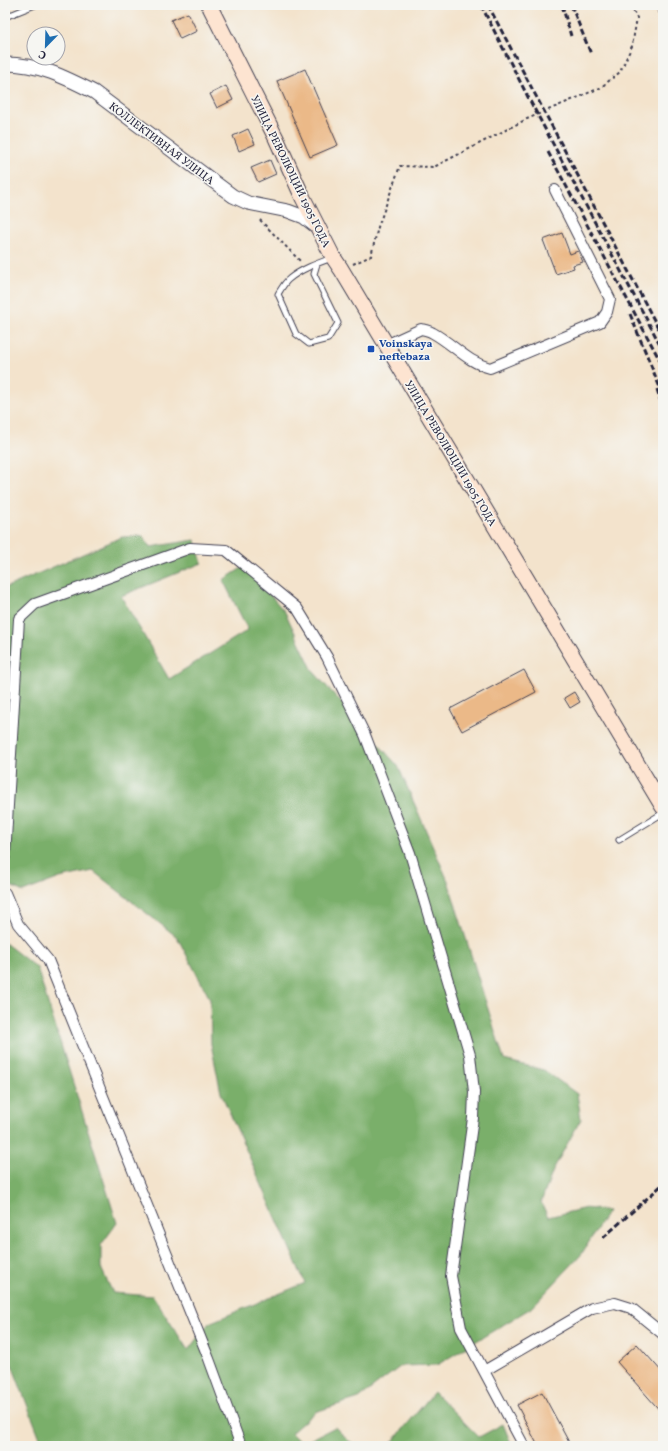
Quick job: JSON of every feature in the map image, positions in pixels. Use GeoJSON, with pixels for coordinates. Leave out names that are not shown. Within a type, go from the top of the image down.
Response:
{"type":"FeatureCollection","features":[{"type":"Feature","properties":{"kind":"main road","name":"УЛИЦА РЕВОЛЮЦИИ 1905 ГОДА"},"geometry":{"type":"LineString","coordinates":[[209,5],[276,138],[303,198],[337,263],[663,807]]}},
{"type":"Feature","properties":{"kind":"street","name":"КОЛЛЕКТИВНАЯ УЛИЦА"},"geometry":{"type":"LineString","coordinates":[[5,64],[22,64],[44,69],[94,92],[233,196],[248,203],[288,211],[304,217],[318,227]]}},
{"type":"Feature","properties":{"kind":"street"},"geometry":{"type":"LineString","coordinates":[[386,345],[421,329],[433,333],[481,366],[490,368],[600,322],[607,312],[610,299],[555,190]]}},
{"type":"Feature","properties":{"kind":"street"},"geometry":{"type":"LineString","coordinates":[[288,211],[303,198]]}},
{"type":"Feature","properties":{"kind":"street"},"geometry":{"type":"LineString","coordinates":[[5,856],[19,618],[35,604],[190,548],[226,550],[297,608],[327,657],[366,735],[410,853],[470,1055],[474,1092],[472,1118],[451,1276],[461,1328],[524,1446]]}},
{"type":"Feature","properties":{"kind":"street"},"geometry":{"type":"LineString","coordinates":[[5,893],[18,924],[48,960],[206,1352],[241,1446]]}},
{"type":"Feature","properties":{"kind":"street"},"geometry":{"type":"LineString","coordinates":[[484,1371],[592,1308],[600,1306],[616,1303],[632,1308],[663,1334]]}},
{"type":"Feature","properties":{"kind":"lane"},"geometry":{"type":"LineString","coordinates":[[5,17],[35,5]]}},
{"type":"Feature","properties":{"kind":"lane"},"geometry":{"type":"LineString","coordinates":[[317,264],[314,274],[338,323],[328,339],[309,344],[296,334],[278,294],[289,279],[307,269],[317,264],[337,263]]}},
{"type":"Feature","properties":{"kind":"lane"},"geometry":{"type":"LineString","coordinates":[[619,840],[663,812]]}},
{"type":"Feature","properties":{"kind":"path"},"geometry":{"type":"LineString","coordinates":[[337,263],[371,256],[378,227],[400,166],[434,166],[527,119],[600,88],[620,72],[632,46],[636,18],[630,5]]}},
{"type":"Feature","properties":{"kind":"path"},"geometry":{"type":"LineString","coordinates":[[260,220],[307,269]]}},
{"type":"Feature","properties":{"kind":"green space"},"geometry":{"type":"Polygon","coordinates":[[[143,536],[150,547],[195,540],[202,563],[121,596],[169,679],[248,630],[223,580],[245,566],[285,612],[313,671],[398,766],[448,881],[504,1060],[544,1070],[577,1094],[581,1119],[554,1168],[541,1202],[548,1217],[586,1208],[608,1211],[581,1255],[531,1308],[437,1365],[401,1366],[359,1398],[315,1412],[291,1433],[302,1444],[335,1427],[349,1441],[358,1446],[43,1446],[5,1347],[5,943],[37,968],[117,1223],[101,1245],[101,1268],[113,1293],[153,1296],[188,1350],[209,1323],[305,1283],[221,1093],[211,1044],[210,999],[177,937],[93,871],[60,878],[23,892],[5,883],[5,588],[122,537],[143,536]]]}},
{"type":"Feature","properties":{"kind":"green space"},"geometry":{"type":"Polygon","coordinates":[[[434,1392],[479,1437],[503,1424],[512,1446],[389,1446],[434,1392]]]}},
{"type":"Feature","properties":{"kind":"building"},"geometry":{"type":"Polygon","coordinates":[[[188,13],[197,31],[180,39],[171,20],[188,13]]]}},
{"type":"Feature","properties":{"kind":"building"},"geometry":{"type":"Polygon","coordinates":[[[305,69],[338,145],[310,157],[277,81],[305,69]]]}},
{"type":"Feature","properties":{"kind":"building"},"geometry":{"type":"Polygon","coordinates":[[[226,86],[233,100],[217,108],[210,94],[226,86]]]}},
{"type":"Feature","properties":{"kind":"building"},"geometry":{"type":"Polygon","coordinates":[[[248,129],[255,144],[239,151],[233,136],[248,129]]]}},
{"type":"Feature","properties":{"kind":"building"},"geometry":{"type":"Polygon","coordinates":[[[270,160],[276,174],[258,182],[251,168],[270,160]]]}},
{"type":"Feature","properties":{"kind":"building"},"geometry":{"type":"Polygon","coordinates":[[[562,233],[570,254],[578,251],[583,262],[573,265],[574,268],[556,274],[543,240],[562,233]]]}},
{"type":"Feature","properties":{"kind":"building"},"geometry":{"type":"Polygon","coordinates":[[[524,670],[536,692],[462,731],[450,709],[524,670]]]}},
{"type":"Feature","properties":{"kind":"building"},"geometry":{"type":"Polygon","coordinates":[[[574,692],[580,702],[570,708],[564,698],[574,692]]]}},
{"type":"Feature","properties":{"kind":"building"},"geometry":{"type":"Polygon","coordinates":[[[637,1344],[663,1373],[663,1414],[617,1362],[637,1344]]]}},
{"type":"Feature","properties":{"kind":"building"},"geometry":{"type":"Polygon","coordinates":[[[542,1392],[571,1446],[538,1446],[517,1405],[542,1392]]]}},
{"type":"Feature","properties":{"kind":"railway"},"geometry":{"type":"LineString","coordinates":[[481,5],[528,97],[663,350]]}},
{"type":"Feature","properties":{"kind":"railway"},"geometry":{"type":"LineString","coordinates":[[488,5],[663,337]]}},
{"type":"Feature","properties":{"kind":"railway"},"geometry":{"type":"LineString","coordinates":[[562,5],[571,36]]}},
{"type":"Feature","properties":{"kind":"railway"},"geometry":{"type":"LineString","coordinates":[[571,5],[591,54]]}},
{"type":"Feature","properties":{"kind":"railway"},"geometry":{"type":"LineString","coordinates":[[548,152],[663,366]]}},
{"type":"Feature","properties":{"kind":"railway"},"geometry":{"type":"LineString","coordinates":[[630,314],[663,395]]}},
{"type":"Feature","properties":{"kind":"railway"},"geometry":{"type":"LineString","coordinates":[[657,389],[663,409]]}},
{"type":"Feature","properties":{"kind":"railway"},"geometry":{"type":"LineString","coordinates":[[603,1238],[663,1184]]}},
{"type":"Feature","properties":{"kind":"place","name":"Voinskaya neftebaza"},"geometry":{"type":"Point","coordinates":[371,349]}}]}
